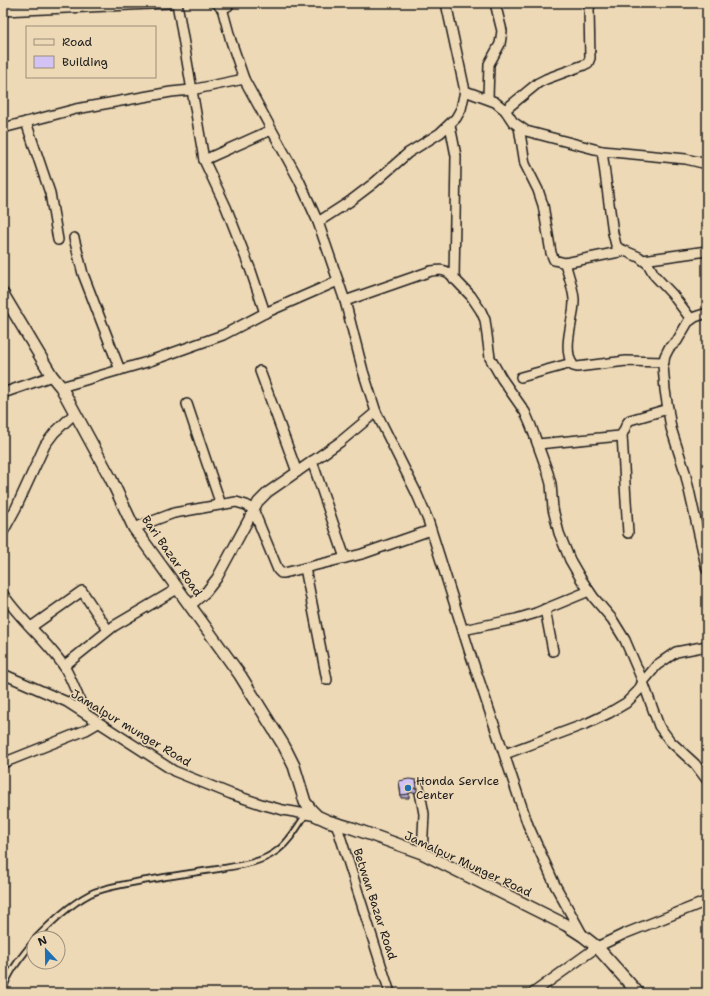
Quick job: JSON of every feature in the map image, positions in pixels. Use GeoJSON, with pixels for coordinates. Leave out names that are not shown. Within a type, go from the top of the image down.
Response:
{"type":"FeatureCollection","features":[{"type":"Feature","properties":{"kind":"street"},"geometry":{"type":"LineString","coordinates":[[3,11],[36,6],[172,3]]}},
{"type":"Feature","properties":{"kind":"street"},"geometry":{"type":"LineString","coordinates":[[177,3],[204,160],[226,208],[251,271],[265,313]]}},
{"type":"Feature","properties":{"kind":"street"},"geometry":{"type":"LineString","coordinates":[[219,5],[226,7],[230,3]]}},
{"type":"Feature","properties":{"kind":"street"},"geometry":{"type":"LineString","coordinates":[[318,222],[374,183],[408,153],[440,133],[456,118],[461,109],[465,91],[446,3]]}},
{"type":"Feature","properties":{"kind":"street"},"geometry":{"type":"LineString","coordinates":[[488,98],[489,64],[500,44],[502,31],[495,3]]}},
{"type":"Feature","properties":{"kind":"street"},"geometry":{"type":"LineString","coordinates":[[505,110],[542,81],[588,63],[590,58],[590,3]]}},
{"type":"Feature","properties":{"kind":"street"},"geometry":{"type":"LineString","coordinates":[[219,5],[244,79],[299,180],[318,222],[345,301],[363,371],[376,412],[416,492],[432,530],[463,630],[528,825],[555,885],[583,936]]}},
{"type":"Feature","properties":{"kind":"street"},"geometry":{"type":"LineString","coordinates":[[3,128],[76,109],[171,92],[191,90],[244,79]]}},
{"type":"Feature","properties":{"kind":"street"},"geometry":{"type":"LineString","coordinates":[[465,91],[488,98],[495,102],[505,110],[513,122],[526,131],[602,152],[686,159],[707,164]]}},
{"type":"Feature","properties":{"kind":"street"},"geometry":{"type":"LineString","coordinates":[[26,122],[50,193],[58,240]]}},
{"type":"Feature","properties":{"kind":"street"},"geometry":{"type":"LineString","coordinates":[[450,125],[456,156],[454,279]]}},
{"type":"Feature","properties":{"kind":"street"},"geometry":{"type":"LineString","coordinates":[[519,127],[525,164],[538,190],[543,205],[551,253],[554,260],[565,263],[624,251]]}},
{"type":"Feature","properties":{"kind":"street"},"geometry":{"type":"LineString","coordinates":[[204,160],[271,130]]}},
{"type":"Feature","properties":{"kind":"street"},"geometry":{"type":"LineString","coordinates":[[602,152],[614,240],[618,248],[643,260],[691,319]]}},
{"type":"Feature","properties":{"kind":"street"},"geometry":{"type":"LineString","coordinates":[[74,238],[83,274],[120,370]]}},
{"type":"Feature","properties":{"kind":"street"},"geometry":{"type":"LineString","coordinates":[[643,260],[707,251]]}},
{"type":"Feature","properties":{"kind":"street"},"geometry":{"type":"LineString","coordinates":[[565,263],[574,299],[569,354],[575,367],[626,361],[664,362]]}},
{"type":"Feature","properties":{"kind":"street"},"geometry":{"type":"LineString","coordinates":[[345,301],[431,271],[446,271],[470,296],[481,311],[486,326],[490,358],[502,379],[525,412],[538,444],[548,473],[553,509],[560,534],[570,560],[589,591],[612,619],[625,640],[643,682],[659,726],[670,741],[695,764],[707,780]]}},
{"type":"Feature","properties":{"kind":"street"},"geometry":{"type":"LineString","coordinates":[[61,387],[147,362],[223,334],[265,313],[338,281]]}},
{"type":"Feature","properties":{"kind":"street","name":"Bari Bazar Road"},"geometry":{"type":"LineString","coordinates":[[3,294],[52,376],[61,387],[111,479],[134,528],[177,589],[191,606],[252,694],[284,746],[294,766],[305,802],[311,810],[312,815]]}},
{"type":"Feature","properties":{"kind":"street"},"geometry":{"type":"LineString","coordinates":[[707,313],[691,319],[677,341],[669,348],[664,362],[665,390],[671,428],[685,472],[707,570]]}},
{"type":"Feature","properties":{"kind":"street"},"geometry":{"type":"LineString","coordinates":[[521,376],[572,363]]}},
{"type":"Feature","properties":{"kind":"street"},"geometry":{"type":"LineString","coordinates":[[260,371],[297,472]]}},
{"type":"Feature","properties":{"kind":"street"},"geometry":{"type":"LineString","coordinates":[[3,393],[52,376]]}},
{"type":"Feature","properties":{"kind":"street"},"geometry":{"type":"LineString","coordinates":[[187,404],[221,505]]}},
{"type":"Feature","properties":{"kind":"street"},"geometry":{"type":"LineString","coordinates":[[628,533],[622,435],[627,422],[630,420],[668,409]]}},
{"type":"Feature","properties":{"kind":"street"},"geometry":{"type":"LineString","coordinates":[[191,606],[206,592],[217,578],[258,502],[268,492],[340,442],[376,412]]}},
{"type":"Feature","properties":{"kind":"street"},"geometry":{"type":"LineString","coordinates":[[3,532],[16,508],[45,445],[54,433],[75,413]]}},
{"type":"Feature","properties":{"kind":"street"},"geometry":{"type":"LineString","coordinates":[[538,444],[622,435]]}},
{"type":"Feature","properties":{"kind":"street"},"geometry":{"type":"LineString","coordinates":[[312,462],[345,558]]}},
{"type":"Feature","properties":{"kind":"street"},"geometry":{"type":"LineString","coordinates":[[134,528],[174,513],[241,503],[253,509],[279,572],[284,573],[362,554],[432,530]]}},
{"type":"Feature","properties":{"kind":"street"},"geometry":{"type":"LineString","coordinates":[[305,568],[327,680]]}},
{"type":"Feature","properties":{"kind":"street"},"geometry":{"type":"LineString","coordinates":[[64,666],[108,630],[177,589]]}},
{"type":"Feature","properties":{"kind":"street"},"geometry":{"type":"LineString","coordinates":[[463,630],[516,619],[589,591]]}},
{"type":"Feature","properties":{"kind":"street"},"geometry":{"type":"LineString","coordinates":[[31,627],[82,592],[108,630]]}},
{"type":"Feature","properties":{"kind":"street"},"geometry":{"type":"LineString","coordinates":[[3,594],[17,613],[38,634],[64,666],[86,714]]}},
{"type":"Feature","properties":{"kind":"street"},"geometry":{"type":"LineString","coordinates":[[545,609],[553,650]]}},
{"type":"Feature","properties":{"kind":"street"},"geometry":{"type":"LineString","coordinates":[[505,754],[582,726],[609,713],[626,703],[638,691],[643,682],[657,665],[676,652],[707,646]]}},
{"type":"Feature","properties":{"kind":"street","name":"Jamalpur munger Road"},"geometry":{"type":"LineString","coordinates":[[3,674],[67,702],[174,771],[237,796],[283,810],[312,815]]}},
{"type":"Feature","properties":{"kind":"street"},"geometry":{"type":"LineString","coordinates":[[3,763],[86,730],[98,723]]}},
{"type":"Feature","properties":{"kind":"street"},"geometry":{"type":"LineString","coordinates":[[419,787],[424,814],[422,853]]}},
{"type":"Feature","properties":{"kind":"street","name":"Jamalpur Munger Road"},"geometry":{"type":"LineString","coordinates":[[312,815],[422,853],[566,925],[597,947],[638,993]]}},
{"type":"Feature","properties":{"kind":"street","name":"Betwan Bazar Road"},"geometry":{"type":"LineString","coordinates":[[336,823],[390,993]]}},
{"type":"Feature","properties":{"kind":"street"},"geometry":{"type":"LineString","coordinates":[[533,993],[597,947],[624,934],[707,901]]}},
{"type":"Feature","properties":{"kind":"lane"},"geometry":{"type":"LineString","coordinates":[[44,930],[59,915],[91,893],[110,887],[152,879],[242,865],[267,857],[287,842],[312,815]]}},
{"type":"Feature","properties":{"kind":"lane"},"geometry":{"type":"LineString","coordinates":[[3,990],[18,960],[26,950]]}},
{"type":"Feature","properties":{"kind":"building","name":"Honda Service Center"},"geometry":{"type":"Polygon","coordinates":[[[409,779],[416,780],[417,788],[409,789],[409,794],[401,795],[399,781],[409,779]]]}},
{"type":"Feature","properties":{"kind":"place","name":"Honda Service Center"},"geometry":{"type":"Point","coordinates":[408,788]}}]}
